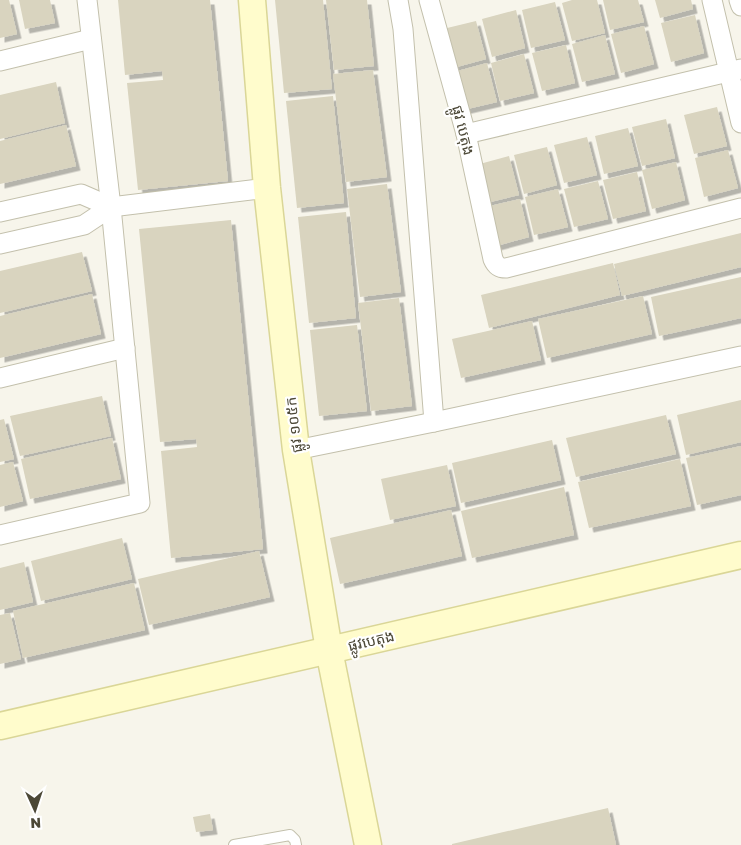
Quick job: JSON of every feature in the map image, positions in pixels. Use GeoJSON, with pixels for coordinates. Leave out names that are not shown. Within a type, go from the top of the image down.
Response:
{"type":"FeatureCollection","features":[{"type":"Feature","properties":{"kind":"main road","name":"ផ្លូវ ១០៥ក"},"geometry":{"type":"LineString","coordinates":[[252,0],[267,188],[296,450],[329,650],[368,845]]}},
{"type":"Feature","properties":{"kind":"main road","name":"ផ្លូវបេតុង"},"geometry":{"type":"LineString","coordinates":[[0,726],[741,555]]}},
{"type":"Feature","properties":{"kind":"street"},"geometry":{"type":"LineString","coordinates":[[0,535],[140,503],[111,207],[87,0]]}},
{"type":"Feature","properties":{"kind":"street"},"geometry":{"type":"LineString","coordinates":[[398,0],[403,29],[434,422]]}},
{"type":"Feature","properties":{"kind":"street","name":"ផ្លូវ បេតុង"},"geometry":{"type":"LineString","coordinates":[[431,0],[466,134],[493,260],[500,268],[741,208]]}},
{"type":"Feature","properties":{"kind":"street"},"geometry":{"type":"LineString","coordinates":[[712,0],[735,70],[741,123]]}},
{"type":"Feature","properties":{"kind":"street"},"geometry":{"type":"LineString","coordinates":[[740,0],[741,6]]}},
{"type":"Feature","properties":{"kind":"street"},"geometry":{"type":"LineString","coordinates":[[0,61],[91,39]]}},
{"type":"Feature","properties":{"kind":"street"},"geometry":{"type":"LineString","coordinates":[[466,134],[735,70]]}},
{"type":"Feature","properties":{"kind":"street"},"geometry":{"type":"LineString","coordinates":[[0,244],[84,225],[111,207],[267,188]]}},
{"type":"Feature","properties":{"kind":"street"},"geometry":{"type":"LineString","coordinates":[[0,212],[81,194],[111,207]]}},
{"type":"Feature","properties":{"kind":"street"},"geometry":{"type":"LineString","coordinates":[[0,378],[125,348]]}},
{"type":"Feature","properties":{"kind":"street"},"geometry":{"type":"LineString","coordinates":[[296,450],[741,356]]}},
{"type":"Feature","properties":{"kind":"lane"},"geometry":{"type":"LineString","coordinates":[[234,845],[290,835],[295,840],[296,845]]}},
{"type":"Feature","properties":{"kind":"building"},"geometry":{"type":"Polygon","coordinates":[[[0,0],[9,0],[17,34],[0,38],[0,0]]]}},
{"type":"Feature","properties":{"kind":"building"},"geometry":{"type":"Polygon","coordinates":[[[19,0],[50,0],[55,23],[25,29],[19,0]]]}},
{"type":"Feature","properties":{"kind":"building"},"geometry":{"type":"Polygon","coordinates":[[[118,0],[210,0],[228,181],[138,190],[127,83],[163,80],[162,71],[125,75],[118,0]]]}},
{"type":"Feature","properties":{"kind":"building"},"geometry":{"type":"Polygon","coordinates":[[[275,0],[323,0],[332,89],[284,93],[275,0]]]}},
{"type":"Feature","properties":{"kind":"building"},"geometry":{"type":"Polygon","coordinates":[[[326,0],[367,0],[374,66],[334,70],[326,0]]]}},
{"type":"Feature","properties":{"kind":"building"},"geometry":{"type":"Polygon","coordinates":[[[572,0],[597,0],[605,33],[572,41],[562,3],[572,0]]]}},
{"type":"Feature","properties":{"kind":"building"},"geometry":{"type":"Polygon","coordinates":[[[603,0],[638,0],[644,22],[610,30],[603,0]]]}},
{"type":"Feature","properties":{"kind":"building"},"geometry":{"type":"Polygon","coordinates":[[[655,0],[691,0],[693,9],[660,18],[655,0]]]}},
{"type":"Feature","properties":{"kind":"building"},"geometry":{"type":"Polygon","coordinates":[[[555,2],[565,40],[531,48],[522,10],[555,2]]]}},
{"type":"Feature","properties":{"kind":"building"},"geometry":{"type":"Polygon","coordinates":[[[516,10],[525,48],[492,57],[482,19],[516,10]]]}},
{"type":"Feature","properties":{"kind":"building"},"geometry":{"type":"Polygon","coordinates":[[[695,15],[704,53],[671,62],[661,23],[695,15]]]}},
{"type":"Feature","properties":{"kind":"building"},"geometry":{"type":"Polygon","coordinates":[[[476,21],[486,59],[453,68],[443,29],[476,21]]]}},
{"type":"Feature","properties":{"kind":"building"},"geometry":{"type":"Polygon","coordinates":[[[644,26],[654,64],[621,73],[611,34],[644,26]]]}},
{"type":"Feature","properties":{"kind":"building"},"geometry":{"type":"Polygon","coordinates":[[[605,35],[615,74],[582,82],[572,44],[605,35]]]}},
{"type":"Feature","properties":{"kind":"building"},"geometry":{"type":"Polygon","coordinates":[[[566,45],[575,83],[542,91],[532,53],[566,45]]]}},
{"type":"Feature","properties":{"kind":"building"},"geometry":{"type":"Polygon","coordinates":[[[524,54],[534,93],[500,101],[491,63],[524,54]]]}},
{"type":"Feature","properties":{"kind":"building"},"geometry":{"type":"Polygon","coordinates":[[[487,63],[497,102],[463,110],[454,72],[487,63]]]}},
{"type":"Feature","properties":{"kind":"building"},"geometry":{"type":"Polygon","coordinates":[[[373,70],[387,177],[346,182],[333,74],[373,70]]]}},
{"type":"Feature","properties":{"kind":"building"},"geometry":{"type":"Polygon","coordinates":[[[56,82],[65,123],[0,139],[0,95],[56,82]]]}},
{"type":"Feature","properties":{"kind":"building"},"geometry":{"type":"Polygon","coordinates":[[[333,96],[344,203],[297,208],[286,101],[333,96]]]}},
{"type":"Feature","properties":{"kind":"building"},"geometry":{"type":"Polygon","coordinates":[[[717,107],[727,146],[694,154],[684,115],[717,107]]]}},
{"type":"Feature","properties":{"kind":"building"},"geometry":{"type":"Polygon","coordinates":[[[666,119],[675,158],[642,166],[632,127],[666,119]]]}},
{"type":"Feature","properties":{"kind":"building"},"geometry":{"type":"Polygon","coordinates":[[[66,125],[76,166],[0,184],[0,141],[66,125]]]}},
{"type":"Feature","properties":{"kind":"building"},"geometry":{"type":"Polygon","coordinates":[[[628,128],[638,166],[604,174],[595,136],[628,128]]]}},
{"type":"Feature","properties":{"kind":"building"},"geometry":{"type":"Polygon","coordinates":[[[587,137],[597,175],[564,183],[554,145],[587,137]]]}},
{"type":"Feature","properties":{"kind":"building"},"geometry":{"type":"Polygon","coordinates":[[[547,147],[557,185],[524,194],[514,155],[547,147]]]}},
{"type":"Feature","properties":{"kind":"building"},"geometry":{"type":"Polygon","coordinates":[[[728,150],[738,188],[704,197],[695,158],[728,150]]]}},
{"type":"Feature","properties":{"kind":"building"},"geometry":{"type":"Polygon","coordinates":[[[509,156],[519,195],[486,203],[476,165],[509,156]]]}},
{"type":"Feature","properties":{"kind":"building"},"geometry":{"type":"Polygon","coordinates":[[[676,162],[685,200],[652,209],[642,170],[676,162]]]}},
{"type":"Feature","properties":{"kind":"building"},"geometry":{"type":"Polygon","coordinates":[[[637,172],[646,211],[613,219],[603,180],[637,172]]]}},
{"type":"Feature","properties":{"kind":"building"},"geometry":{"type":"Polygon","coordinates":[[[598,181],[608,219],[574,227],[564,189],[598,181]]]}},
{"type":"Feature","properties":{"kind":"building"},"geometry":{"type":"Polygon","coordinates":[[[387,184],[401,292],[360,297],[347,189],[387,184]]]}},
{"type":"Feature","properties":{"kind":"building"},"geometry":{"type":"Polygon","coordinates":[[[558,189],[568,227],[534,235],[525,197],[558,189]]]}},
{"type":"Feature","properties":{"kind":"building"},"geometry":{"type":"Polygon","coordinates":[[[520,199],[529,237],[496,246],[486,207],[520,199]]]}},
{"type":"Feature","properties":{"kind":"building"},"geometry":{"type":"Polygon","coordinates":[[[346,212],[356,318],[309,323],[298,217],[346,212]]]}},
{"type":"Feature","properties":{"kind":"building"},"geometry":{"type":"Polygon","coordinates":[[[231,220],[263,549],[171,558],[161,451],[197,447],[196,439],[160,442],[139,229],[231,220]]]}},
{"type":"Feature","properties":{"kind":"building"},"geometry":{"type":"Polygon","coordinates":[[[741,233],[741,267],[622,296],[614,264],[741,233]]]}},
{"type":"Feature","properties":{"kind":"building"},"geometry":{"type":"Polygon","coordinates":[[[82,252],[92,291],[0,313],[0,271],[82,252]]]}},
{"type":"Feature","properties":{"kind":"building"},"geometry":{"type":"Polygon","coordinates":[[[613,263],[620,295],[489,328],[481,295],[613,263]]]}},
{"type":"Feature","properties":{"kind":"building"},"geometry":{"type":"Polygon","coordinates":[[[741,277],[741,318],[659,336],[651,297],[741,277]]]}},
{"type":"Feature","properties":{"kind":"building"},"geometry":{"type":"Polygon","coordinates":[[[92,294],[101,334],[0,358],[0,316],[92,294]]]}},
{"type":"Feature","properties":{"kind":"building"},"geometry":{"type":"Polygon","coordinates":[[[643,296],[652,334],[547,358],[538,319],[643,296]]]}},
{"type":"Feature","properties":{"kind":"building"},"geometry":{"type":"Polygon","coordinates":[[[399,298],[412,406],[371,411],[358,303],[399,298]]]}},
{"type":"Feature","properties":{"kind":"building"},"geometry":{"type":"Polygon","coordinates":[[[532,321],[541,360],[461,378],[452,339],[532,321]]]}},
{"type":"Feature","properties":{"kind":"building"},"geometry":{"type":"Polygon","coordinates":[[[357,325],[367,411],[319,416],[310,330],[357,325]]]}},
{"type":"Feature","properties":{"kind":"building"},"geometry":{"type":"Polygon","coordinates":[[[102,396],[111,436],[20,456],[10,416],[102,396]]]}},
{"type":"Feature","properties":{"kind":"building"},"geometry":{"type":"Polygon","coordinates":[[[741,400],[741,442],[686,455],[677,415],[741,400]]]}},
{"type":"Feature","properties":{"kind":"building"},"geometry":{"type":"Polygon","coordinates":[[[666,415],[676,454],[576,477],[566,438],[666,415]]]}},
{"type":"Feature","properties":{"kind":"building"},"geometry":{"type":"Polygon","coordinates":[[[4,419],[14,459],[0,462],[0,420],[4,419]]]}},
{"type":"Feature","properties":{"kind":"building"},"geometry":{"type":"Polygon","coordinates":[[[112,438],[121,479],[30,499],[21,459],[112,438]]]}},
{"type":"Feature","properties":{"kind":"building"},"geometry":{"type":"Polygon","coordinates":[[[552,440],[561,480],[461,503],[452,463],[552,440]]]}},
{"type":"Feature","properties":{"kind":"building"},"geometry":{"type":"Polygon","coordinates":[[[741,446],[741,495],[697,505],[686,458],[741,446]]]}},
{"type":"Feature","properties":{"kind":"building"},"geometry":{"type":"Polygon","coordinates":[[[680,459],[691,506],[589,528],[578,482],[680,459]]]}},
{"type":"Feature","properties":{"kind":"building"},"geometry":{"type":"Polygon","coordinates":[[[13,462],[23,501],[0,507],[0,465],[13,462]]]}},
{"type":"Feature","properties":{"kind":"building"},"geometry":{"type":"Polygon","coordinates":[[[447,465],[456,506],[390,520],[381,479],[447,465]]]}},
{"type":"Feature","properties":{"kind":"building"},"geometry":{"type":"Polygon","coordinates":[[[564,487],[574,535],[472,558],[461,511],[564,487]]]}},
{"type":"Feature","properties":{"kind":"building"},"geometry":{"type":"Polygon","coordinates":[[[451,510],[462,556],[340,584],[330,538],[451,510]]]}},
{"type":"Feature","properties":{"kind":"building"},"geometry":{"type":"Polygon","coordinates":[[[122,538],[132,579],[41,601],[31,561],[122,538]]]}},
{"type":"Feature","properties":{"kind":"building"},"geometry":{"type":"Polygon","coordinates":[[[259,551],[270,597],[149,625],[138,579],[259,551]]]}},
{"type":"Feature","properties":{"kind":"building"},"geometry":{"type":"Polygon","coordinates":[[[24,562],[33,602],[0,610],[0,568],[24,562]]]}},
{"type":"Feature","properties":{"kind":"building"},"geometry":{"type":"Polygon","coordinates":[[[134,583],[145,630],[23,658],[13,611],[134,583]]]}},
{"type":"Feature","properties":{"kind":"building"},"geometry":{"type":"Polygon","coordinates":[[[10,613],[21,659],[0,664],[0,615],[10,613]]]}},
{"type":"Feature","properties":{"kind":"building"},"geometry":{"type":"Polygon","coordinates":[[[608,808],[616,845],[452,845],[452,844],[608,808]]]}},
{"type":"Feature","properties":{"kind":"building"},"geometry":{"type":"Polygon","coordinates":[[[210,814],[213,830],[196,832],[193,817],[210,814]]]}}]}
